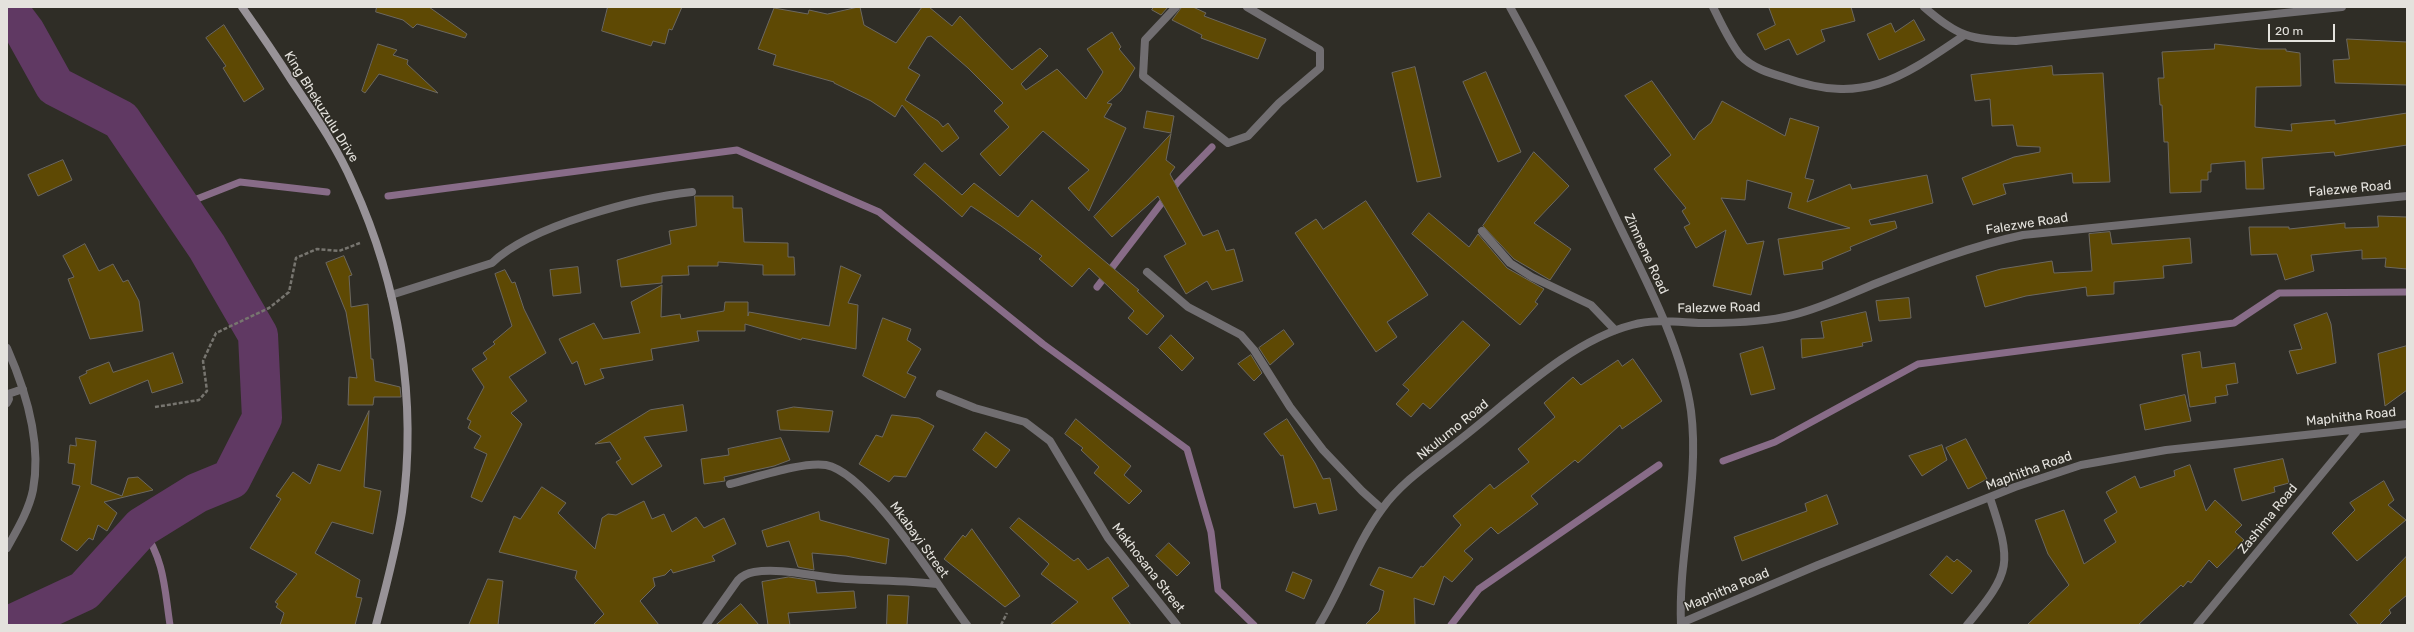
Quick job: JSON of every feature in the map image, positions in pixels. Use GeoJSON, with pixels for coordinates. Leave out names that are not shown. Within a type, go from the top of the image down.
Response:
{"type":"FeatureCollection","features":[{"type":"Feature","properties":{"kind":"street","name":"King Bhekuzulu Drive"},"geometry":{"type":"LineString","coordinates":[[242,7],[337,152],[353,183],[375,238],[391,295],[404,368],[407,406],[407,456],[402,511],[396,544],[376,625]]}},
{"type":"Feature","properties":{"kind":"street"},"geometry":{"type":"LineString","coordinates":[[1176,7],[1145,40],[1143,76],[1228,143],[1248,136],[1279,103],[1320,68],[1320,50],[1248,7]]}},
{"type":"Feature","properties":{"kind":"street","name":"Zimnene Road"},"geometry":{"type":"LineString","coordinates":[[1510,7],[1586,156],[1662,321],[1682,371],[1690,410],[1692,480],[1681,624]]}},
{"type":"Feature","properties":{"kind":"street"},"geometry":{"type":"LineString","coordinates":[[1713,7],[1731,40],[1750,64],[1795,82],[1829,89],[1867,88],[1888,82],[1918,66],[1963,36]]}},
{"type":"Feature","properties":{"kind":"street"},"geometry":{"type":"LineString","coordinates":[[1924,7],[1942,23],[1963,36],[1986,40],[2016,41],[2342,7]]}},
{"type":"Feature","properties":{"kind":"street"},"geometry":{"type":"LineString","coordinates":[[391,295],[492,263],[503,253],[519,243],[566,223],[625,204],[692,192]]}},
{"type":"Feature","properties":{"kind":"street","name":"Falezwe Road"},"geometry":{"type":"LineString","coordinates":[[1662,321],[1708,323],[1750,322],[1794,315],[1949,255],[1985,243],[2023,235],[2407,196]]}},
{"type":"Feature","properties":{"kind":"street"},"geometry":{"type":"LineString","coordinates":[[1482,231],[1516,267],[1532,278],[1585,302],[1615,330]]}},
{"type":"Feature","properties":{"kind":"street"},"geometry":{"type":"LineString","coordinates":[[1147,272],[1188,307],[1241,336],[1258,356],[1290,407],[1323,450],[1357,487],[1382,509]]}},
{"type":"Feature","properties":{"kind":"street","name":"Nkulumo Road"},"geometry":{"type":"LineString","coordinates":[[1319,625],[1382,509],[1406,483],[1542,374],[1584,345],[1615,330],[1633,324],[1662,321]]}},
{"type":"Feature","properties":{"kind":"street"},"geometry":{"type":"LineString","coordinates":[[7,348],[22,389],[33,430],[37,460],[33,491],[21,523],[7,548]]}},
{"type":"Feature","properties":{"kind":"street"},"geometry":{"type":"LineString","coordinates":[[7,403],[9,399],[8,394],[22,389]]}},
{"type":"Feature","properties":{"kind":"street","name":"Makhosana Street"},"geometry":{"type":"LineString","coordinates":[[940,394],[975,408],[1025,422],[1050,441],[1117,552],[1177,625]]}},
{"type":"Feature","properties":{"kind":"street","name":"Maphitha Road"},"geometry":{"type":"LineString","coordinates":[[1681,624],[1818,565],[2044,476],[2119,457],[2296,435],[2407,424]]}},
{"type":"Feature","properties":{"kind":"street","name":"Zashima Road"},"geometry":{"type":"LineString","coordinates":[[2198,625],[2288,512],[2358,430]]}},
{"type":"Feature","properties":{"kind":"street","name":"Mkabayi Street"},"geometry":{"type":"LineString","coordinates":[[730,484],[806,465],[825,465],[840,470],[880,507],[966,625]]}},
{"type":"Feature","properties":{"kind":"street"},"geometry":{"type":"LineString","coordinates":[[1967,625],[1995,590],[2004,572],[2003,535],[1990,498]]}},
{"type":"Feature","properties":{"kind":"street"},"geometry":{"type":"LineString","coordinates":[[706,625],[738,580],[744,575],[755,572],[771,572],[847,580],[901,580],[937,584]]}},
{"type":"Feature","properties":{"kind":"path"},"geometry":{"type":"LineString","coordinates":[[155,407],[199,400],[208,391],[203,361],[216,333],[269,308],[289,292],[296,258],[317,249],[339,251],[375,238]]}},
{"type":"Feature","properties":{"kind":"path"},"geometry":{"type":"LineString","coordinates":[[1001,625],[1007,613]]}},
{"type":"Feature","properties":{"kind":"building"},"geometry":{"type":"Polygon","coordinates":[[[377,7],[429,7],[467,34],[465,38],[417,24],[413,28],[403,20],[376,12],[377,7]]]}},
{"type":"Feature","properties":{"kind":"building"},"geometry":{"type":"Polygon","coordinates":[[[608,7],[682,7],[672,30],[669,29],[665,44],[653,41],[651,46],[602,31],[608,7]]]}},
{"type":"Feature","properties":{"kind":"building"},"geometry":{"type":"Polygon","coordinates":[[[860,7],[864,25],[896,43],[922,7],[929,7],[952,26],[960,16],[1012,70],[1040,48],[1048,56],[1021,84],[1026,90],[1057,69],[1086,99],[1103,72],[1087,49],[1112,32],[1121,47],[1119,49],[1135,68],[1121,91],[1107,103],[1112,104],[1104,117],[1126,128],[1089,211],[1068,188],[1089,170],[1043,131],[1000,176],[980,154],[1009,127],[994,111],[1003,103],[968,68],[931,36],[927,37],[908,68],[920,75],[905,100],[938,121],[943,127],[948,123],[959,138],[942,152],[902,105],[895,117],[871,101],[834,82],[773,65],[776,55],[758,49],[774,8],[808,14],[809,10],[827,14],[860,7]]]}},
{"type":"Feature","properties":{"kind":"building"},"geometry":{"type":"Polygon","coordinates":[[[1154,7],[1168,7],[1161,15],[1152,10],[1154,7]]]}},
{"type":"Feature","properties":{"kind":"building"},"geometry":{"type":"Polygon","coordinates":[[[1193,7],[1206,13],[1204,16],[1266,39],[1258,59],[1201,38],[1202,35],[1172,20],[1181,8],[1193,7]]]}},
{"type":"Feature","properties":{"kind":"building"},"geometry":{"type":"Polygon","coordinates":[[[1769,7],[1851,7],[1855,21],[1821,30],[1825,41],[1797,55],[1789,39],[1765,50],[1757,34],[1775,25],[1769,7]]]}},
{"type":"Feature","properties":{"kind":"building"},"geometry":{"type":"Polygon","coordinates":[[[1914,20],[1925,40],[1879,60],[1867,34],[1891,23],[1895,32],[1914,20]]]}},
{"type":"Feature","properties":{"kind":"building"},"geometry":{"type":"Polygon","coordinates":[[[224,25],[264,89],[244,102],[223,68],[226,66],[206,38],[224,25]]]}},
{"type":"Feature","properties":{"kind":"building"},"geometry":{"type":"Polygon","coordinates":[[[2347,39],[2407,42],[2407,85],[2335,83],[2333,60],[2349,59],[2347,39]]]}},
{"type":"Feature","properties":{"kind":"building"},"geometry":{"type":"Polygon","coordinates":[[[378,44],[397,50],[393,55],[408,60],[407,64],[438,93],[379,74],[365,93],[362,91],[378,44]]]}},
{"type":"Feature","properties":{"kind":"building"},"geometry":{"type":"Polygon","coordinates":[[[2215,44],[2260,49],[2286,49],[2286,51],[2300,53],[2301,86],[2256,87],[2255,127],[2292,131],[2291,124],[2335,120],[2335,124],[2407,113],[2407,145],[2335,156],[2334,152],[2262,158],[2264,189],[2246,189],[2245,161],[2211,164],[2211,172],[2208,172],[2208,180],[2201,180],[2201,192],[2170,193],[2168,142],[2164,142],[2162,105],[2160,105],[2158,78],[2164,78],[2162,52],[2214,49],[2215,44]]]}},
{"type":"Feature","properties":{"kind":"building"},"geometry":{"type":"Polygon","coordinates":[[[2052,66],[2053,75],[2103,73],[2110,182],[2073,183],[2072,173],[2003,184],[2006,194],[1973,205],[1962,178],[2014,157],[2040,152],[2040,147],[2017,146],[2013,125],[1992,126],[1990,99],[1975,101],[1971,75],[2052,66]]]}},
{"type":"Feature","properties":{"kind":"building"},"geometry":{"type":"Polygon","coordinates":[[[1415,67],[1441,177],[1417,182],[1392,73],[1415,67]]]}},
{"type":"Feature","properties":{"kind":"building"},"geometry":{"type":"Polygon","coordinates":[[[1486,72],[1521,152],[1498,162],[1463,82],[1486,72]]]}},
{"type":"Feature","properties":{"kind":"building"},"geometry":{"type":"Polygon","coordinates":[[[1652,81],[1694,140],[1699,132],[1711,123],[1722,101],[1785,136],[1790,118],[1819,127],[1805,178],[1814,180],[1807,202],[1850,184],[1852,189],[1927,175],[1933,203],[1869,220],[1871,225],[1895,221],[1897,228],[1850,247],[1851,250],[1822,262],[1823,269],[1784,275],[1778,239],[1850,228],[1788,208],[1792,193],[1747,180],[1745,200],[1721,198],[1747,244],[1764,241],[1751,295],[1713,286],[1726,230],[1696,248],[1684,227],[1690,224],[1682,211],[1686,208],[1654,169],[1671,155],[1625,96],[1652,81]]]}},
{"type":"Feature","properties":{"kind":"building"},"geometry":{"type":"Polygon","coordinates":[[[1147,111],[1174,116],[1171,133],[1144,128],[1147,111]]]}},
{"type":"Feature","properties":{"kind":"building"},"geometry":{"type":"Polygon","coordinates":[[[1171,134],[1166,160],[1175,167],[1170,174],[1203,236],[1218,230],[1226,251],[1234,249],[1243,281],[1212,290],[1207,281],[1186,294],[1164,256],[1186,244],[1158,196],[1112,237],[1094,217],[1171,134]]]}},
{"type":"Feature","properties":{"kind":"building"},"geometry":{"type":"Polygon","coordinates":[[[1534,152],[1569,186],[1534,223],[1571,249],[1550,280],[1514,259],[1483,226],[1534,152]]]}},
{"type":"Feature","properties":{"kind":"building"},"geometry":{"type":"Polygon","coordinates":[[[63,160],[72,180],[38,196],[28,175],[63,160]]]}},
{"type":"Feature","properties":{"kind":"building"},"geometry":{"type":"Polygon","coordinates":[[[925,163],[962,195],[974,183],[1018,217],[1032,200],[1139,290],[1137,291],[1164,316],[1147,335],[1128,318],[1134,311],[1089,268],[1072,287],[1039,259],[1042,256],[971,206],[962,217],[914,175],[925,163]]]}},
{"type":"Feature","properties":{"kind":"building"},"geometry":{"type":"Polygon","coordinates":[[[695,196],[733,196],[733,208],[742,208],[744,242],[788,243],[788,257],[794,257],[795,275],[763,275],[763,265],[718,262],[718,266],[688,266],[689,275],[662,276],[662,283],[621,287],[617,260],[671,244],[669,231],[696,226],[695,196]]]}},
{"type":"Feature","properties":{"kind":"building"},"geometry":{"type":"Polygon","coordinates":[[[1366,201],[1428,295],[1387,322],[1397,337],[1376,352],[1295,233],[1316,219],[1323,229],[1366,201]]]}},
{"type":"Feature","properties":{"kind":"building"},"geometry":{"type":"Polygon","coordinates":[[[1429,213],[1469,247],[1478,234],[1507,268],[1544,289],[1535,302],[1538,304],[1520,325],[1412,234],[1429,213]]]}},
{"type":"Feature","properties":{"kind":"building"},"geometry":{"type":"Polygon","coordinates":[[[2378,216],[2407,217],[2407,269],[2385,267],[2386,258],[2362,259],[2362,250],[2311,255],[2314,271],[2285,280],[2277,254],[2251,255],[2249,227],[2289,227],[2289,229],[2345,223],[2345,228],[2378,227],[2378,216]]]}},
{"type":"Feature","properties":{"kind":"building"},"geometry":{"type":"Polygon","coordinates":[[[2110,232],[2112,244],[2190,238],[2192,263],[2163,266],[2164,278],[2114,282],[2114,294],[2087,296],[2086,287],[2026,296],[1985,307],[1976,276],[2001,269],[2052,261],[2054,273],[2092,271],[2089,234],[2110,232]]]}},
{"type":"Feature","properties":{"kind":"building"},"geometry":{"type":"Polygon","coordinates":[[[85,244],[99,271],[113,264],[123,282],[128,280],[139,301],[143,331],[90,339],[68,279],[74,277],[63,256],[85,244]]]}},
{"type":"Feature","properties":{"kind":"building"},"geometry":{"type":"Polygon","coordinates":[[[344,256],[352,275],[349,276],[351,307],[368,304],[371,359],[373,359],[375,381],[400,387],[401,397],[374,397],[373,405],[348,405],[349,377],[357,378],[346,312],[326,263],[344,256]]]}},
{"type":"Feature","properties":{"kind":"building"},"geometry":{"type":"Polygon","coordinates":[[[841,266],[861,275],[848,303],[858,305],[856,349],[802,338],[801,340],[745,324],[745,331],[697,331],[699,341],[651,349],[653,360],[600,369],[604,378],[585,385],[577,361],[572,364],[559,339],[594,323],[603,339],[640,333],[631,302],[662,285],[661,317],[680,314],[681,319],[724,311],[725,302],[748,302],[748,316],[749,312],[829,326],[841,266]]]}},
{"type":"Feature","properties":{"kind":"building"},"geometry":{"type":"Polygon","coordinates":[[[578,267],[581,293],[553,296],[550,270],[578,267]]]}},
{"type":"Feature","properties":{"kind":"building"},"geometry":{"type":"Polygon","coordinates":[[[505,270],[512,283],[515,282],[524,309],[546,353],[509,377],[527,401],[511,413],[522,424],[482,502],[471,497],[487,454],[474,448],[481,436],[468,428],[471,421],[467,419],[484,387],[472,369],[487,359],[483,353],[495,344],[493,342],[512,326],[495,274],[505,270]]]}},
{"type":"Feature","properties":{"kind":"building"},"geometry":{"type":"Polygon","coordinates":[[[1909,298],[1911,318],[1879,321],[1876,301],[1909,298]]]}},
{"type":"Feature","properties":{"kind":"building"},"geometry":{"type":"Polygon","coordinates":[[[1866,312],[1872,341],[1862,343],[1863,346],[1802,358],[1801,339],[1824,338],[1821,322],[1866,312]]]}},
{"type":"Feature","properties":{"kind":"building"},"geometry":{"type":"Polygon","coordinates":[[[2327,313],[2331,324],[2336,363],[2297,374],[2289,351],[2302,349],[2294,325],[2327,313]]]}},
{"type":"Feature","properties":{"kind":"building"},"geometry":{"type":"Polygon","coordinates":[[[883,318],[911,329],[907,340],[921,349],[907,373],[916,377],[905,398],[863,376],[883,318]]]}},
{"type":"Feature","properties":{"kind":"building"},"geometry":{"type":"Polygon","coordinates":[[[1463,321],[1490,345],[1430,409],[1423,403],[1411,417],[1396,404],[1409,390],[1403,385],[1463,321]]]}},
{"type":"Feature","properties":{"kind":"building"},"geometry":{"type":"Polygon","coordinates":[[[1284,330],[1294,344],[1270,365],[1259,348],[1284,330]]]}},
{"type":"Feature","properties":{"kind":"building"},"geometry":{"type":"Polygon","coordinates":[[[1171,335],[1194,358],[1182,371],[1159,348],[1171,335]]]}},
{"type":"Feature","properties":{"kind":"building"},"geometry":{"type":"Polygon","coordinates":[[[2407,346],[2407,390],[2385,406],[2378,354],[2407,346]]]}},
{"type":"Feature","properties":{"kind":"building"},"geometry":{"type":"Polygon","coordinates":[[[1763,347],[1775,389],[1751,395],[1740,354],[1763,347]]]}},
{"type":"Feature","properties":{"kind":"building"},"geometry":{"type":"Polygon","coordinates":[[[2200,352],[2202,368],[2235,363],[2238,383],[2226,385],[2228,395],[2215,397],[2216,403],[2190,407],[2182,355],[2200,352]]]}},
{"type":"Feature","properties":{"kind":"building"},"geometry":{"type":"Polygon","coordinates":[[[173,353],[183,383],[152,393],[148,380],[90,404],[79,377],[87,373],[86,371],[109,362],[113,372],[173,353]]]}},
{"type":"Feature","properties":{"kind":"building"},"geometry":{"type":"Polygon","coordinates":[[[1251,355],[1262,373],[1254,381],[1238,364],[1251,355]]]}},
{"type":"Feature","properties":{"kind":"building"},"geometry":{"type":"Polygon","coordinates":[[[1633,359],[1662,401],[1622,429],[1620,425],[1578,463],[1575,460],[1531,496],[1538,504],[1509,526],[1498,534],[1491,527],[1464,551],[1473,559],[1452,582],[1444,576],[1434,605],[1414,598],[1415,625],[1365,625],[1379,611],[1384,591],[1370,585],[1379,567],[1412,578],[1421,566],[1423,567],[1461,525],[1453,516],[1490,484],[1494,489],[1529,462],[1518,449],[1555,417],[1544,403],[1573,377],[1581,385],[1618,360],[1622,366],[1633,359]]]}},
{"type":"Feature","properties":{"kind":"building"},"geometry":{"type":"Polygon","coordinates":[[[2185,395],[2191,421],[2145,430],[2140,405],[2185,395]]]}},
{"type":"Feature","properties":{"kind":"building"},"geometry":{"type":"Polygon","coordinates":[[[683,405],[687,431],[644,437],[662,466],[632,485],[616,462],[621,459],[610,442],[595,444],[650,410],[683,405]]]}},
{"type":"Feature","properties":{"kind":"building"},"geometry":{"type":"Polygon","coordinates":[[[794,407],[833,411],[829,432],[780,430],[777,411],[794,407]]]}},
{"type":"Feature","properties":{"kind":"building"},"geometry":{"type":"Polygon","coordinates":[[[369,411],[364,487],[381,491],[373,534],[332,522],[315,553],[360,580],[356,597],[362,598],[355,625],[280,625],[284,613],[276,607],[278,604],[275,602],[297,574],[250,548],[281,499],[276,496],[293,472],[310,484],[318,464],[340,471],[369,411]]]}},
{"type":"Feature","properties":{"kind":"building"},"geometry":{"type":"Polygon","coordinates":[[[892,415],[919,418],[934,426],[906,477],[894,476],[889,482],[859,464],[876,435],[882,437],[892,415]]]}},
{"type":"Feature","properties":{"kind":"building"},"geometry":{"type":"Polygon","coordinates":[[[1076,419],[1131,466],[1124,475],[1142,491],[1129,504],[1094,473],[1099,467],[1081,450],[1083,448],[1065,434],[1076,419]]]}},
{"type":"Feature","properties":{"kind":"building"},"geometry":{"type":"Polygon","coordinates":[[[1287,419],[1315,463],[1323,479],[1330,478],[1337,510],[1319,514],[1316,503],[1294,508],[1283,455],[1281,456],[1264,434],[1287,419]]]}},
{"type":"Feature","properties":{"kind":"building"},"geometry":{"type":"Polygon","coordinates":[[[986,432],[1010,450],[996,468],[973,450],[986,432]]]}},
{"type":"Feature","properties":{"kind":"building"},"geometry":{"type":"Polygon","coordinates":[[[76,438],[96,441],[91,484],[122,496],[128,478],[138,477],[153,490],[104,502],[117,513],[107,531],[98,525],[93,540],[89,538],[77,551],[61,540],[80,486],[72,484],[75,464],[68,463],[70,445],[76,446],[76,438]]]}},
{"type":"Feature","properties":{"kind":"building"},"geometry":{"type":"Polygon","coordinates":[[[781,438],[790,460],[774,466],[724,477],[725,481],[704,484],[701,459],[729,455],[728,449],[781,438]]]}},
{"type":"Feature","properties":{"kind":"building"},"geometry":{"type":"Polygon","coordinates":[[[1966,439],[1987,479],[1968,489],[1946,448],[1966,439]]]}},
{"type":"Feature","properties":{"kind":"building"},"geometry":{"type":"Polygon","coordinates":[[[1942,445],[1947,460],[1922,476],[1909,456],[1942,445]]]}},
{"type":"Feature","properties":{"kind":"building"},"geometry":{"type":"Polygon","coordinates":[[[2283,459],[2289,483],[2274,487],[2275,492],[2242,501],[2234,469],[2283,459]]]}},
{"type":"Feature","properties":{"kind":"building"},"geometry":{"type":"Polygon","coordinates":[[[2190,465],[2206,511],[2215,500],[2242,525],[2235,532],[2244,540],[2217,568],[2209,560],[2191,583],[2188,581],[2183,587],[2181,585],[2138,625],[2027,625],[2069,585],[2048,554],[2035,520],[2064,510],[2084,564],[2116,542],[2104,520],[2117,512],[2106,492],[2135,476],[2140,488],[2175,476],[2174,471],[2190,465]]]}},
{"type":"Feature","properties":{"kind":"building"},"geometry":{"type":"Polygon","coordinates":[[[2384,481],[2394,500],[2388,505],[2406,520],[2357,561],[2332,533],[2355,510],[2350,503],[2384,481]]]}},
{"type":"Feature","properties":{"kind":"building"},"geometry":{"type":"Polygon","coordinates":[[[542,487],[566,503],[558,513],[595,549],[602,518],[608,514],[616,515],[644,501],[652,519],[664,514],[672,532],[696,517],[704,528],[724,518],[736,544],[712,556],[715,561],[673,573],[671,569],[665,575],[653,578],[655,586],[640,601],[659,625],[593,625],[604,614],[575,578],[577,571],[499,552],[514,516],[520,519],[542,487]]]}},
{"type":"Feature","properties":{"kind":"building"},"geometry":{"type":"Polygon","coordinates":[[[1827,495],[1838,524],[1742,561],[1734,537],[1807,511],[1805,504],[1827,495]]]}},
{"type":"Feature","properties":{"kind":"building"},"geometry":{"type":"Polygon","coordinates":[[[819,512],[820,520],[889,539],[886,564],[846,556],[812,553],[814,570],[798,567],[789,541],[767,547],[762,531],[819,512]]]}},
{"type":"Feature","properties":{"kind":"building"},"geometry":{"type":"Polygon","coordinates":[[[1019,518],[1074,561],[1078,558],[1088,570],[1108,557],[1129,586],[1112,598],[1131,625],[1050,625],[1078,602],[1041,574],[1049,564],[1010,528],[1019,518]]]}},
{"type":"Feature","properties":{"kind":"building"},"geometry":{"type":"Polygon","coordinates":[[[972,529],[1020,596],[1005,607],[944,559],[963,535],[965,537],[972,529]]]}},
{"type":"Feature","properties":{"kind":"building"},"geometry":{"type":"Polygon","coordinates":[[[1169,543],[1190,563],[1177,576],[1156,556],[1169,543]]]}},
{"type":"Feature","properties":{"kind":"building"},"geometry":{"type":"Polygon","coordinates":[[[1947,556],[1954,562],[1957,559],[1972,571],[1952,594],[1930,575],[1947,556]]]}},
{"type":"Feature","properties":{"kind":"building"},"geometry":{"type":"Polygon","coordinates":[[[2407,556],[2407,595],[2389,610],[2391,613],[2379,625],[2359,625],[2350,615],[2407,556]]]}},
{"type":"Feature","properties":{"kind":"building"},"geometry":{"type":"Polygon","coordinates":[[[1293,572],[1312,580],[1304,599],[1286,591],[1293,572]]]}},
{"type":"Feature","properties":{"kind":"building"},"geometry":{"type":"Polygon","coordinates":[[[789,577],[815,581],[817,593],[854,591],[856,608],[788,613],[790,625],[768,625],[762,582],[789,577]]]}},
{"type":"Feature","properties":{"kind":"building"},"geometry":{"type":"Polygon","coordinates":[[[488,579],[503,581],[498,625],[469,625],[488,579]]]}},
{"type":"Feature","properties":{"kind":"building"},"geometry":{"type":"Polygon","coordinates":[[[888,595],[909,596],[907,625],[887,625],[888,595]]]}},
{"type":"Feature","properties":{"kind":"building"},"geometry":{"type":"Polygon","coordinates":[[[741,604],[759,625],[716,625],[741,604]]]}},
{"type":"Feature","properties":{"kind":"waterway"},"geometry":{"type":"LineString","coordinates":[[7,8],[25,32],[55,86],[121,120],[207,247],[258,335],[262,418],[231,479],[197,493],[142,527],[84,591],[11,625]]}},
{"type":"Feature","properties":{"kind":"waterway"},"geometry":{"type":"LineString","coordinates":[[1097,287],[1177,183],[1212,147]]}},
{"type":"Feature","properties":{"kind":"waterway"},"geometry":{"type":"LineString","coordinates":[[388,196],[737,150],[879,212],[1043,344],[1187,449],[1211,532],[1218,590],[1254,625]]}},
{"type":"Feature","properties":{"kind":"waterway"},"geometry":{"type":"LineString","coordinates":[[179,206],[240,182],[327,192]]}},
{"type":"Feature","properties":{"kind":"waterway"},"geometry":{"type":"LineString","coordinates":[[1723,461],[1775,442],[1918,364],[2234,323],[2279,293],[2407,292]]}},
{"type":"Feature","properties":{"kind":"waterway"},"geometry":{"type":"LineString","coordinates":[[1451,625],[1479,589],[1659,465]]}},
{"type":"Feature","properties":{"kind":"waterway"},"geometry":{"type":"LineString","coordinates":[[142,527],[150,540],[159,563],[165,586],[170,625]]}}]}
